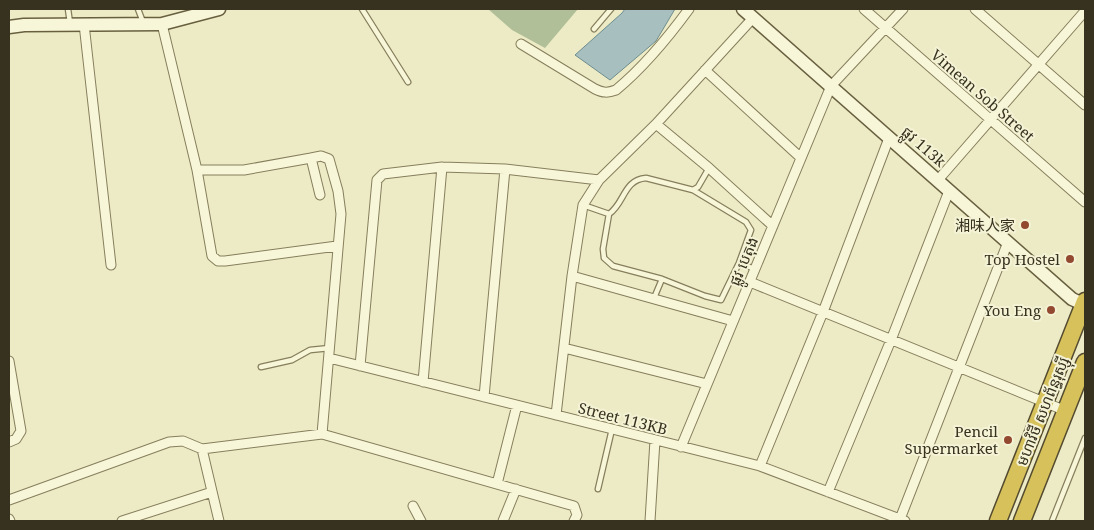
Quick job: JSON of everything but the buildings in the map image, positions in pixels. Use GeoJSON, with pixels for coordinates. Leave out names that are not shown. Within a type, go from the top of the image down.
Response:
{"type":"FeatureCollection","features":[{"type":"Feature","properties":{"kind":"highway","name":"មហាវិថី សហព័ន្ធរុស្ស៊ី"},"geometry":{"type":"LineString","coordinates":[[998,521],[1085,303]]}},
{"type":"Feature","properties":{"kind":"highway","name":"មហាវិថី សហព័ន្ធរុស្ស៊ី"},"geometry":{"type":"LineString","coordinates":[[1022,521],[1085,362]]}},
{"type":"Feature","properties":{"kind":"street"},"geometry":{"type":"LineString","coordinates":[[9,27],[70,24],[162,24],[220,9]]}},
{"type":"Feature","properties":{"kind":"street"},"geometry":{"type":"LineString","coordinates":[[521,44],[595,89],[602,92],[611,92],[642,68],[689,9]]}},
{"type":"Feature","properties":{"kind":"street","name":"ផ្លូវ 113k"},"geometry":{"type":"LineString","coordinates":[[743,9],[1072,299],[1085,303]]}},
{"type":"Feature","properties":{"kind":"street","name":"Vimean Sob Street"},"geometry":{"type":"LineString","coordinates":[[864,9],[1085,202]]}},
{"type":"Feature","properties":{"kind":"street"},"geometry":{"type":"LineString","coordinates":[[831,86],[903,9]]}},
{"type":"Feature","properties":{"kind":"street"},"geometry":{"type":"LineString","coordinates":[[975,9],[1085,105]]}},
{"type":"Feature","properties":{"kind":"street"},"geometry":{"type":"LineString","coordinates":[[938,180],[1085,11]]}},
{"type":"Feature","properties":{"kind":"street"},"geometry":{"type":"LineString","coordinates":[[556,415],[572,276],[583,205],[599,180],[656,124],[753,18]]}},
{"type":"Feature","properties":{"kind":"street"},"geometry":{"type":"LineString","coordinates":[[84,24],[112,265]]}},
{"type":"Feature","properties":{"kind":"street"},"geometry":{"type":"LineString","coordinates":[[162,24],[196,170],[212,256],[218,261],[226,261],[338,246]]}},
{"type":"Feature","properties":{"kind":"street"},"geometry":{"type":"LineString","coordinates":[[705,70],[801,158]]}},
{"type":"Feature","properties":{"kind":"street","name":"ផ្លូវ បេតុង"},"geometry":{"type":"LineString","coordinates":[[681,447],[831,86]]}},
{"type":"Feature","properties":{"kind":"street"},"geometry":{"type":"LineString","coordinates":[[656,124],[709,168],[773,226]]}},
{"type":"Feature","properties":{"kind":"street"},"geometry":{"type":"LineString","coordinates":[[760,466],[823,312],[889,138]]}},
{"type":"Feature","properties":{"kind":"street"},"geometry":{"type":"LineString","coordinates":[[196,170],[244,170],[321,156],[329,159],[338,191],[341,214],[322,434]]}},
{"type":"Feature","properties":{"kind":"street"},"geometry":{"type":"LineString","coordinates":[[311,158],[320,195]]}},
{"type":"Feature","properties":{"kind":"street"},"geometry":{"type":"LineString","coordinates":[[360,366],[378,180],[383,174],[442,167],[504,169],[599,180]]}},
{"type":"Feature","properties":{"kind":"street"},"geometry":{"type":"LineString","coordinates":[[423,382],[442,167]]}},
{"type":"Feature","properties":{"kind":"street"},"geometry":{"type":"LineString","coordinates":[[484,397],[504,169]]}},
{"type":"Feature","properties":{"kind":"street"},"geometry":{"type":"LineString","coordinates":[[828,492],[891,340],[949,191]]}},
{"type":"Feature","properties":{"kind":"street"},"geometry":{"type":"LineString","coordinates":[[903,520],[959,367],[1008,242]]}},
{"type":"Feature","properties":{"kind":"street"},"geometry":{"type":"LineString","coordinates":[[572,276],[734,320]]}},
{"type":"Feature","properties":{"kind":"street"},"geometry":{"type":"LineString","coordinates":[[750,282],[1066,411]]}},
{"type":"Feature","properties":{"kind":"street"},"geometry":{"type":"LineString","coordinates":[[564,348],[707,384]]}},
{"type":"Feature","properties":{"kind":"street","name":"Street 113KB"},"geometry":{"type":"LineString","coordinates":[[329,358],[760,466],[903,520]]}},
{"type":"Feature","properties":{"kind":"street"},"geometry":{"type":"LineString","coordinates":[[9,361],[21,431],[16,439],[9,442]]}},
{"type":"Feature","properties":{"kind":"street"},"geometry":{"type":"LineString","coordinates":[[497,484],[517,406]]}},
{"type":"Feature","properties":{"kind":"street"},"geometry":{"type":"LineString","coordinates":[[9,500],[169,442],[183,441],[202,449],[322,434],[574,506],[577,515],[574,521]]}},
{"type":"Feature","properties":{"kind":"street"},"geometry":{"type":"LineString","coordinates":[[650,521],[655,440]]}},
{"type":"Feature","properties":{"kind":"street"},"geometry":{"type":"LineString","coordinates":[[202,449],[219,521]]}},
{"type":"Feature","properties":{"kind":"street"},"geometry":{"type":"LineString","coordinates":[[502,521],[516,489]]}},
{"type":"Feature","properties":{"kind":"street"},"geometry":{"type":"LineString","coordinates":[[122,521],[212,492]]}},
{"type":"Feature","properties":{"kind":"street"},"geometry":{"type":"LineString","coordinates":[[413,506],[421,521]]}},
{"type":"Feature","properties":{"kind":"lane"},"geometry":{"type":"LineString","coordinates":[[68,9],[70,24]]}},
{"type":"Feature","properties":{"kind":"lane"},"geometry":{"type":"LineString","coordinates":[[138,9],[144,24]]}},
{"type":"Feature","properties":{"kind":"lane"},"geometry":{"type":"LineString","coordinates":[[362,9],[408,82]]}},
{"type":"Feature","properties":{"kind":"lane"},"geometry":{"type":"LineString","coordinates":[[594,29],[611,9]]}},
{"type":"Feature","properties":{"kind":"lane"},"geometry":{"type":"LineString","coordinates":[[693,190],[698,187],[709,168]]}},
{"type":"Feature","properties":{"kind":"lane"},"geometry":{"type":"LineString","coordinates":[[646,178],[693,190],[746,222],[750,226],[751,232],[739,263],[720,300],[662,279],[614,266],[604,258],[603,250],[609,214],[614,211],[632,182],[646,178]]}},
{"type":"Feature","properties":{"kind":"lane"},"geometry":{"type":"LineString","coordinates":[[583,205],[609,214]]}},
{"type":"Feature","properties":{"kind":"lane"},"geometry":{"type":"LineString","coordinates":[[739,263],[755,269]]}},
{"type":"Feature","properties":{"kind":"lane"},"geometry":{"type":"LineString","coordinates":[[654,298],[662,279]]}},
{"type":"Feature","properties":{"kind":"lane"},"geometry":{"type":"LineString","coordinates":[[261,367],[292,360],[310,350],[330,348]]}},
{"type":"Feature","properties":{"kind":"lane"},"geometry":{"type":"LineString","coordinates":[[598,489],[612,429]]}},
{"type":"Feature","properties":{"kind":"lane"},"geometry":{"type":"LineString","coordinates":[[1052,521],[1085,438]]}},
{"type":"Feature","properties":{"kind":"green space"},"geometry":{"type":"Polygon","coordinates":[[[488,9],[578,9],[545,48],[512,30],[488,9]]]}},
{"type":"Feature","properties":{"kind":"water"},"geometry":{"type":"Polygon","coordinates":[[[625,9],[675,9],[656,41],[610,80],[575,55],[625,9]]]}},
{"type":"Feature","properties":{"kind":"place","name":"湘味人家"},"geometry":{"type":"Point","coordinates":[1025,225]}},
{"type":"Feature","properties":{"kind":"place","name":"Top Hostel"},"geometry":{"type":"Point","coordinates":[1070,259]}},
{"type":"Feature","properties":{"kind":"place","name":"You Eng"},"geometry":{"type":"Point","coordinates":[1051,310]}},
{"type":"Feature","properties":{"kind":"place","name":"Pencil Supermarket"},"geometry":{"type":"Point","coordinates":[1008,440]}}]}
